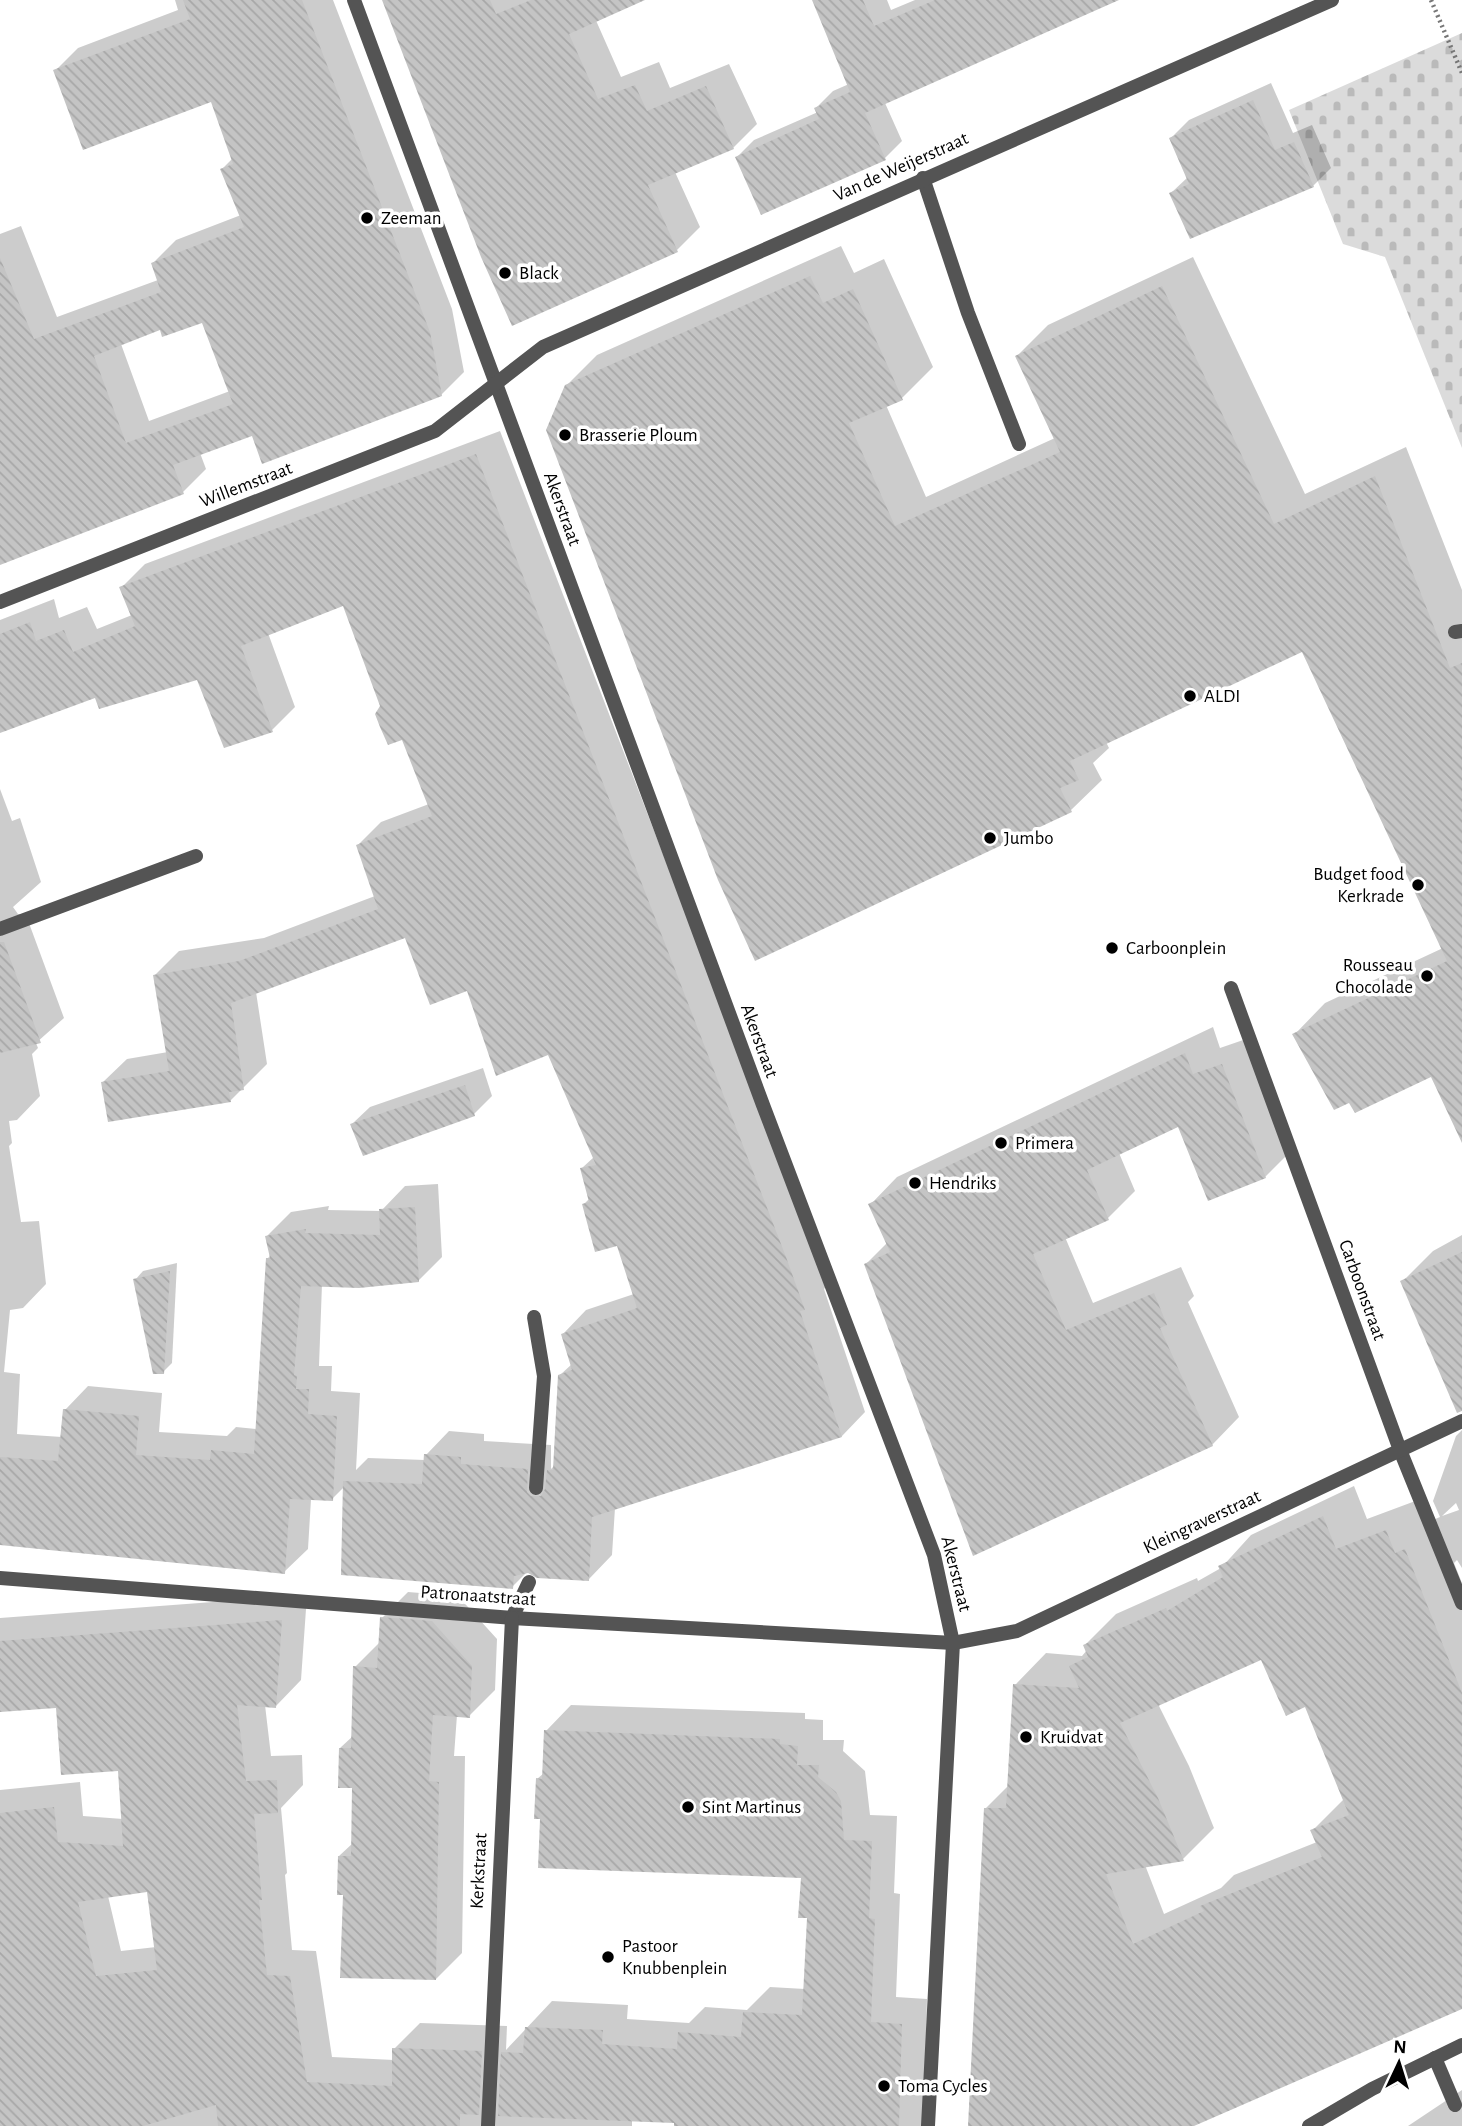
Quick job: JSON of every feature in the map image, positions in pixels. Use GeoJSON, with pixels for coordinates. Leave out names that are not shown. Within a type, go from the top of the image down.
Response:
{"type":"FeatureCollection","features":[{"type":"Feature","properties":{"kind":"street","name":"Akerstraat"},"geometry":{"type":"LineString","coordinates":[[354,0],[934,1555],[953,1643],[928,2126]]}},
{"type":"Feature","properties":{"kind":"street","name":"Van de Weijerstraat"},"geometry":{"type":"LineString","coordinates":[[496,386],[543,347],[1332,0]]}},
{"type":"Feature","properties":{"kind":"street"},"geometry":{"type":"LineString","coordinates":[[923,178],[968,313],[1019,443]]}},
{"type":"Feature","properties":{"kind":"street","name":"Willemstraat"},"geometry":{"type":"LineString","coordinates":[[0,602],[435,431],[496,386]]}},
{"type":"Feature","properties":{"kind":"street"},"geometry":{"type":"LineString","coordinates":[[0,929],[196,856]]}},
{"type":"Feature","properties":{"kind":"street","name":"Carboonstraat"},"geometry":{"type":"LineString","coordinates":[[1231,988],[1401,1450],[1462,1602]]}},
{"type":"Feature","properties":{"kind":"street"},"geometry":{"type":"LineString","coordinates":[[534,1317],[544,1376],[536,1488]]}},
{"type":"Feature","properties":{"kind":"street","name":"Kleingraverstraat"},"geometry":{"type":"LineString","coordinates":[[953,1643],[1017,1631],[1462,1421]]}},
{"type":"Feature","properties":{"kind":"street","name":"Patronaatstraat"},"geometry":{"type":"LineString","coordinates":[[0,1578],[512,1618],[953,1643]]}},
{"type":"Feature","properties":{"kind":"street"},"geometry":{"type":"LineString","coordinates":[[512,1618],[528,1582]]}},
{"type":"Feature","properties":{"kind":"street","name":"Kerkstraat"},"geometry":{"type":"LineString","coordinates":[[488,2126],[512,1618]]}},
{"type":"Feature","properties":{"kind":"street"},"geometry":{"type":"LineString","coordinates":[[1309,2126],[1462,2045]]}},
{"type":"Feature","properties":{"kind":"street"},"geometry":{"type":"LineString","coordinates":[[1435,2058],[1455,2105]]}},
{"type":"Feature","properties":{"kind":"path"},"geometry":{"type":"LineString","coordinates":[[1431,0],[1462,73]]}},
{"type":"Feature","properties":{"kind":"green space"},"geometry":{"type":"Polygon","coordinates":[[[1462,33],[1462,448],[1385,257],[1343,244],[1289,110],[1462,33]]]}},
{"type":"Feature","properties":{"kind":"building"},"geometry":{"type":"Polygon","coordinates":[[[183,0],[302,0],[430,332],[442,396],[262,464],[252,436],[173,465],[184,494],[0,565],[0,258],[34,339],[161,292],[151,263],[244,227],[220,169],[233,164],[211,102],[83,150],[53,70],[190,19],[183,0]],[[202,323],[162,337],[160,330],[94,356],[126,443],[233,404],[202,323]]]}},
{"type":"Feature","properties":{"kind":"building"},"geometry":{"type":"Polygon","coordinates":[[[382,0],[490,0],[496,14],[531,0],[645,0],[569,34],[598,99],[635,85],[647,111],[706,86],[734,149],[648,185],[678,252],[512,326],[481,257],[382,0]]]}},
{"type":"Feature","properties":{"kind":"building"},"geometry":{"type":"Polygon","coordinates":[[[812,0],[863,0],[874,26],[935,0],[1119,0],[865,113],[886,160],[761,215],[735,157],[819,119],[814,108],[850,92],[812,0]]]}},
{"type":"Feature","properties":{"kind":"building"},"geometry":{"type":"Polygon","coordinates":[[[1253,100],[1275,150],[1294,142],[1314,187],[1190,239],[1169,193],[1189,184],[1169,138],[1253,100]]]}},
{"type":"Feature","properties":{"kind":"building"},"geometry":{"type":"Polygon","coordinates":[[[810,276],[823,303],[853,289],[903,400],[849,423],[895,526],[1060,452],[1015,356],[1162,286],[1274,524],[1375,476],[1450,668],[1462,663],[1462,1143],[1431,1077],[1355,1113],[1349,1103],[1334,1110],[1292,1034],[1447,961],[1302,652],[1070,761],[1079,780],[1060,788],[1072,812],[755,961],[718,880],[546,430],[565,385],[810,276]]]}},
{"type":"Feature","properties":{"kind":"building"},"geometry":{"type":"Polygon","coordinates":[[[476,454],[786,1257],[805,1310],[800,1311],[842,1437],[592,1517],[589,1581],[537,1578],[528,1573],[514,1576],[513,1589],[341,1575],[343,1481],[422,1484],[424,1454],[461,1457],[461,1464],[528,1469],[527,1492],[531,1496],[541,1496],[545,1489],[547,1470],[553,1470],[558,1375],[572,1370],[561,1334],[637,1308],[617,1246],[595,1252],[582,1204],[589,1202],[580,1168],[596,1165],[548,1055],[496,1076],[467,991],[430,1005],[405,938],[231,1003],[244,1090],[229,1092],[231,1102],[108,1122],[101,1082],[169,1071],[153,975],[239,961],[378,909],[356,845],[432,816],[402,740],[388,745],[380,727],[375,714],[380,706],[343,606],[241,646],[273,732],[224,748],[197,680],[99,709],[95,698],[0,733],[0,634],[30,622],[36,641],[64,630],[73,652],[135,626],[119,587],[476,454]]]}},
{"type":"Feature","properties":{"kind":"building"},"geometry":{"type":"Polygon","coordinates":[[[0,942],[4,942],[41,1043],[0,1053],[0,942]]]}},
{"type":"Feature","properties":{"kind":"building"},"geometry":{"type":"Polygon","coordinates":[[[1185,1053],[1193,1074],[1222,1064],[1266,1178],[1208,1201],[1178,1127],[1087,1170],[1109,1220],[1033,1254],[1066,1330],[1154,1293],[1167,1325],[1160,1328],[1213,1446],[973,1556],[864,1264],[890,1252],[868,1204],[1185,1053]]]}},
{"type":"Feature","properties":{"kind":"building"},"geometry":{"type":"Polygon","coordinates":[[[465,1085],[475,1116],[363,1156],[350,1124],[465,1085]]]}},
{"type":"Feature","properties":{"kind":"building"},"geometry":{"type":"Polygon","coordinates":[[[415,1207],[419,1282],[359,1288],[301,1286],[294,1375],[297,1376],[296,1389],[309,1389],[308,1414],[337,1416],[333,1501],[290,1499],[285,1574],[0,1545],[0,1457],[58,1461],[63,1409],[139,1416],[136,1455],[210,1460],[211,1450],[254,1454],[266,1258],[270,1258],[265,1236],[306,1229],[305,1233],[380,1235],[379,1209],[415,1207]]]}},
{"type":"Feature","properties":{"kind":"building"},"geometry":{"type":"Polygon","coordinates":[[[1462,1252],[1462,1411],[1457,1413],[1400,1281],[1462,1252]]]}},
{"type":"Feature","properties":{"kind":"building"},"geometry":{"type":"Polygon","coordinates":[[[170,1271],[164,1374],[153,1374],[133,1279],[170,1271]]]}},
{"type":"Feature","properties":{"kind":"building"},"geometry":{"type":"Polygon","coordinates":[[[1323,1516],[1336,1549],[1386,1530],[1395,1553],[1405,1549],[1462,1693],[1462,2009],[1194,2126],[968,2126],[984,1808],[1006,1808],[1013,1684],[1079,1688],[1069,1666],[1088,1657],[1083,1645],[1166,1608],[1167,1611],[1223,1577],[1218,1566],[1323,1516]],[[1261,1660],[1120,1723],[1158,1798],[1184,1861],[1106,1874],[1133,1944],[1204,1911],[1200,1906],[1322,1857],[1310,1830],[1349,1815],[1305,1707],[1286,1716],[1261,1660]]]}},
{"type":"Feature","properties":{"kind":"building"},"geometry":{"type":"Polygon","coordinates":[[[380,1617],[432,1621],[472,1666],[470,1718],[433,1715],[429,1781],[439,1782],[436,1980],[340,1978],[343,1895],[337,1895],[338,1856],[351,1856],[352,1788],[338,1788],[339,1748],[351,1748],[353,1666],[377,1668],[380,1617]]]}},
{"type":"Feature","properties":{"kind":"building"},"geometry":{"type":"Polygon","coordinates":[[[282,1620],[276,1708],[237,1705],[246,1781],[277,1780],[278,1813],[254,1814],[262,1900],[259,1900],[267,1975],[290,1976],[307,2082],[392,2086],[392,2048],[482,2051],[479,2115],[460,2114],[460,2126],[218,2126],[216,2105],[143,2126],[0,2126],[0,1813],[54,1807],[58,1842],[123,1846],[118,1771],[61,1775],[56,1708],[0,1712],[0,1641],[282,1620]],[[147,1892],[78,1902],[96,1976],[157,1970],[147,1892]]]}},
{"type":"Feature","properties":{"kind":"building"},"geometry":{"type":"Polygon","coordinates":[[[544,1730],[780,1739],[780,1744],[798,1746],[797,1765],[819,1765],[818,1777],[836,1792],[841,1801],[844,1840],[872,1841],[869,1918],[875,1919],[871,2022],[902,2024],[899,2126],[674,2126],[674,2123],[498,2116],[501,2052],[523,2053],[525,2027],[603,2030],[602,2044],[677,2049],[678,2032],[741,2037],[743,2012],[802,2015],[807,1918],[798,1918],[801,1878],[538,1868],[540,1819],[534,1819],[536,1778],[542,1779],[544,1730]]]}},
{"type":"Feature","properties":{"kind":"place","name":"Zeeman"},"geometry":{"type":"Point","coordinates":[367,218]}},
{"type":"Feature","properties":{"kind":"place","name":"Black"},"geometry":{"type":"Point","coordinates":[505,273]}},
{"type":"Feature","properties":{"kind":"place","name":"Brasserie Ploum"},"geometry":{"type":"Point","coordinates":[565,435]}},
{"type":"Feature","properties":{"kind":"place","name":"ALDI"},"geometry":{"type":"Point","coordinates":[1190,696]}},
{"type":"Feature","properties":{"kind":"place","name":"Jumbo"},"geometry":{"type":"Point","coordinates":[990,838]}},
{"type":"Feature","properties":{"kind":"place","name":"Budget food Kerkrade"},"geometry":{"type":"Point","coordinates":[1418,885]}},
{"type":"Feature","properties":{"kind":"place","name":"Carboonplein"},"geometry":{"type":"Point","coordinates":[1112,948]}},
{"type":"Feature","properties":{"kind":"place","name":"Rousseau Chocolade"},"geometry":{"type":"Point","coordinates":[1427,976]}},
{"type":"Feature","properties":{"kind":"place","name":"Primera"},"geometry":{"type":"Point","coordinates":[1001,1143]}},
{"type":"Feature","properties":{"kind":"place","name":"Hendriks"},"geometry":{"type":"Point","coordinates":[915,1183]}},
{"type":"Feature","properties":{"kind":"place","name":"Kruidvat"},"geometry":{"type":"Point","coordinates":[1026,1737]}},
{"type":"Feature","properties":{"kind":"place","name":"Sint Martinus"},"geometry":{"type":"Point","coordinates":[688,1807]}},
{"type":"Feature","properties":{"kind":"place","name":"Pastoor Knubbenplein"},"geometry":{"type":"Point","coordinates":[608,1957]}},
{"type":"Feature","properties":{"kind":"place","name":"Toma Cycles"},"geometry":{"type":"Point","coordinates":[884,2086]}}]}
